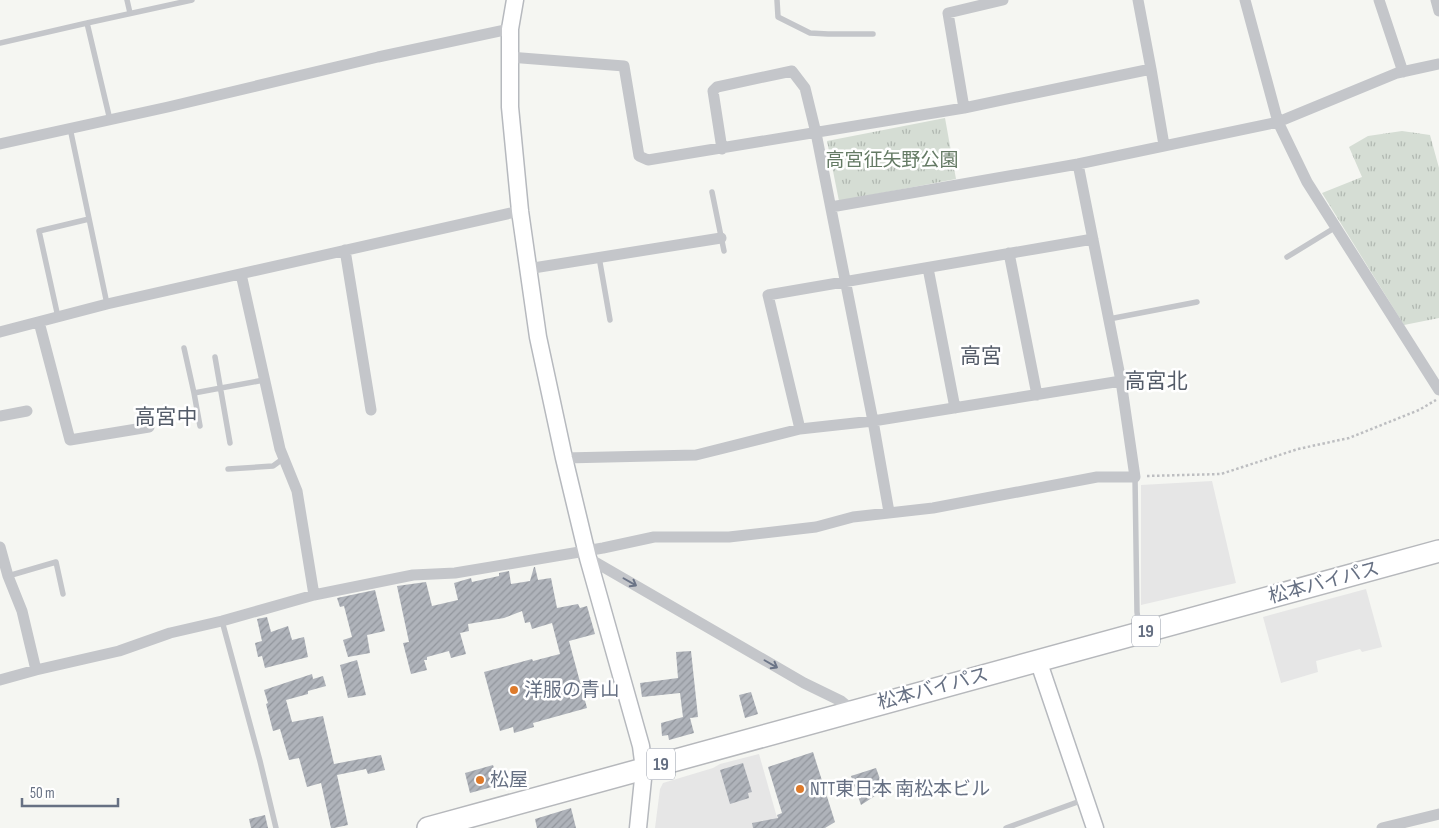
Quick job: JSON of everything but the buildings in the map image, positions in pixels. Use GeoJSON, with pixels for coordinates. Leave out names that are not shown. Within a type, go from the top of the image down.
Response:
{"type":"FeatureCollection","features":[{"type":"Feature","properties":{"kind":"highway","name":"松本バイパス"},"geometry":{"type":"LineString","coordinates":[[428,828],[1439,552]]}},
{"type":"Feature","properties":{"kind":"street"},"geometry":{"type":"LineString","coordinates":[[515,0],[510,29],[510,107],[527,269],[538,337],[564,458],[587,554],[641,746],[644,769],[638,828]]}},
{"type":"Feature","properties":{"kind":"street"},"geometry":{"type":"LineString","coordinates":[[964,108],[948,12],[1003,0]]}},
{"type":"Feature","properties":{"kind":"street"},"geometry":{"type":"LineString","coordinates":[[1138,0],[1152,69],[1164,145]]}},
{"type":"Feature","properties":{"kind":"street"},"geometry":{"type":"LineString","coordinates":[[1245,0],[1278,122],[1307,182],[1439,390]]}},
{"type":"Feature","properties":{"kind":"street"},"geometry":{"type":"LineString","coordinates":[[1379,0],[1403,72]]}},
{"type":"Feature","properties":{"kind":"street"},"geometry":{"type":"LineString","coordinates":[[1436,0],[1439,11]]}},
{"type":"Feature","properties":{"kind":"street"},"geometry":{"type":"LineString","coordinates":[[0,144],[378,57],[510,29]]}},
{"type":"Feature","properties":{"kind":"street"},"geometry":{"type":"LineString","coordinates":[[509,57],[624,66],[639,156],[648,160],[722,150],[964,108],[1152,69]]}},
{"type":"Feature","properties":{"kind":"street"},"geometry":{"type":"LineString","coordinates":[[831,207],[1078,164],[1278,122],[1403,72],[1439,64]]}},
{"type":"Feature","properties":{"kind":"street"},"geometry":{"type":"LineString","coordinates":[[722,150],[713,91],[717,87],[792,71],[805,88],[816,133],[873,421],[889,512]]}},
{"type":"Feature","properties":{"kind":"street"},"geometry":{"type":"LineString","coordinates":[[0,680],[119,651],[170,633],[222,621],[314,595],[413,575],[455,573],[587,554],[602,548],[654,537],[729,537],[816,528],[853,516],[932,508],[1097,477],[1135,477],[1121,382],[1078,164]]}},
{"type":"Feature","properties":{"kind":"street"},"geometry":{"type":"LineString","coordinates":[[0,332],[107,304],[520,211]]}},
{"type":"Feature","properties":{"kind":"street"},"geometry":{"type":"LineString","coordinates":[[527,269],[721,238]]}},
{"type":"Feature","properties":{"kind":"street"},"geometry":{"type":"LineString","coordinates":[[800,429],[768,295],[1093,239]]}},
{"type":"Feature","properties":{"kind":"street"},"geometry":{"type":"LineString","coordinates":[[345,250],[370,410]]}},
{"type":"Feature","properties":{"kind":"street"},"geometry":{"type":"LineString","coordinates":[[1009,253],[1037,395]]}},
{"type":"Feature","properties":{"kind":"street"},"geometry":{"type":"LineString","coordinates":[[928,268],[955,408]]}},
{"type":"Feature","properties":{"kind":"street"},"geometry":{"type":"LineString","coordinates":[[241,274],[280,448],[297,491],[314,595]]}},
{"type":"Feature","properties":{"kind":"street"},"geometry":{"type":"LineString","coordinates":[[38,322],[70,440],[148,427]]}},
{"type":"Feature","properties":{"kind":"street"},"geometry":{"type":"LineString","coordinates":[[564,458],[696,455],[800,429],[873,421],[1121,382]]}},
{"type":"Feature","properties":{"kind":"street"},"geometry":{"type":"LineString","coordinates":[[0,416],[27,411]]}},
{"type":"Feature","properties":{"kind":"street"},"geometry":{"type":"LineString","coordinates":[[0,548],[8,576],[22,611],[36,670]]}},
{"type":"Feature","properties":{"kind":"street"},"geometry":{"type":"LineString","coordinates":[[587,554],[804,683],[841,701],[853,711]]}},
{"type":"Feature","properties":{"kind":"street"},"geometry":{"type":"LineString","coordinates":[[1038,660],[1095,828]]}},
{"type":"Feature","properties":{"kind":"street"},"geometry":{"type":"LineString","coordinates":[[1382,828],[1439,814]]}},
{"type":"Feature","properties":{"kind":"lane"},"geometry":{"type":"LineString","coordinates":[[127,0],[130,13]]}},
{"type":"Feature","properties":{"kind":"lane"},"geometry":{"type":"LineString","coordinates":[[0,43],[192,0]]}},
{"type":"Feature","properties":{"kind":"lane"},"geometry":{"type":"LineString","coordinates":[[777,0],[778,17],[810,33],[873,34]]}},
{"type":"Feature","properties":{"kind":"lane"},"geometry":{"type":"LineString","coordinates":[[87,23],[110,120]]}},
{"type":"Feature","properties":{"kind":"lane"},"geometry":{"type":"LineString","coordinates":[[70,128],[107,304]]}},
{"type":"Feature","properties":{"kind":"lane"},"geometry":{"type":"LineString","coordinates":[[712,192],[724,251]]}},
{"type":"Feature","properties":{"kind":"lane"},"geometry":{"type":"LineString","coordinates":[[58,317],[38,231],[89,219]]}},
{"type":"Feature","properties":{"kind":"lane"},"geometry":{"type":"LineString","coordinates":[[1287,257],[1336,227]]}},
{"type":"Feature","properties":{"kind":"lane"},"geometry":{"type":"LineString","coordinates":[[598,257],[610,320]]}},
{"type":"Feature","properties":{"kind":"lane"},"geometry":{"type":"LineString","coordinates":[[1109,319],[1198,302]]}},
{"type":"Feature","properties":{"kind":"lane"},"geometry":{"type":"LineString","coordinates":[[184,348],[200,426]]}},
{"type":"Feature","properties":{"kind":"lane"},"geometry":{"type":"LineString","coordinates":[[215,357],[230,443]]}},
{"type":"Feature","properties":{"kind":"lane"},"geometry":{"type":"LineString","coordinates":[[194,393],[264,380]]}},
{"type":"Feature","properties":{"kind":"lane"},"geometry":{"type":"LineString","coordinates":[[228,469],[273,466],[284,458]]}},
{"type":"Feature","properties":{"kind":"lane"},"geometry":{"type":"LineString","coordinates":[[1135,477],[1137,612],[1140,633]]}},
{"type":"Feature","properties":{"kind":"lane"},"geometry":{"type":"LineString","coordinates":[[8,576],[56,562],[63,594]]}},
{"type":"Feature","properties":{"kind":"lane"},"geometry":{"type":"LineString","coordinates":[[222,621],[276,828]]}},
{"type":"Feature","properties":{"kind":"lane"},"geometry":{"type":"LineString","coordinates":[[1006,828],[1085,799]]}},
{"type":"Feature","properties":{"kind":"path"},"geometry":{"type":"LineString","coordinates":[[1135,477],[1222,474],[1298,449],[1349,438],[1420,410],[1439,398]]}},
{"type":"Feature","properties":{"kind":"shaded area"},"geometry":{"type":"Polygon","coordinates":[[[1212,481],[1236,583],[1141,605],[1141,485],[1212,481]]]}},
{"type":"Feature","properties":{"kind":"shaded area"},"geometry":{"type":"Polygon","coordinates":[[[1366,589],[1382,647],[1362,652],[1360,649],[1316,661],[1318,672],[1281,683],[1263,617],[1366,589]]]}},
{"type":"Feature","properties":{"kind":"shaded area"},"geometry":{"type":"Polygon","coordinates":[[[759,754],[780,828],[655,828],[660,789],[663,783],[713,768],[720,764],[759,754]]]}},
{"type":"Feature","properties":{"kind":"green space","name":"高宮征矢野公園"},"geometry":{"type":"Polygon","coordinates":[[[945,118],[956,179],[839,201],[827,141],[945,118]]]}},
{"type":"Feature","properties":{"kind":"green space"},"geometry":{"type":"Polygon","coordinates":[[[1402,131],[1430,135],[1439,168],[1439,318],[1404,325],[1322,193],[1362,177],[1349,147],[1368,136],[1402,131]]]}},
{"type":"Feature","properties":{"kind":"place","name":"洋服の青山"},"geometry":{"type":"Point","coordinates":[514,690]}},
{"type":"Feature","properties":{"kind":"place","name":"松屋"},"geometry":{"type":"Point","coordinates":[480,780]}},
{"type":"Feature","properties":{"kind":"place","name":"NTT東日本 南松本ビル"},"geometry":{"type":"Point","coordinates":[800,789]}},
{"type":"Feature","properties":{"kind":"district","name":"高宮"},"geometry":{"type":"Point","coordinates":[981,356]}},
{"type":"Feature","properties":{"kind":"district","name":"高宮北"},"geometry":{"type":"Point","coordinates":[1156,381]}},
{"type":"Feature","properties":{"kind":"district","name":"高宮中"},"geometry":{"type":"Point","coordinates":[166,417]}}]}
